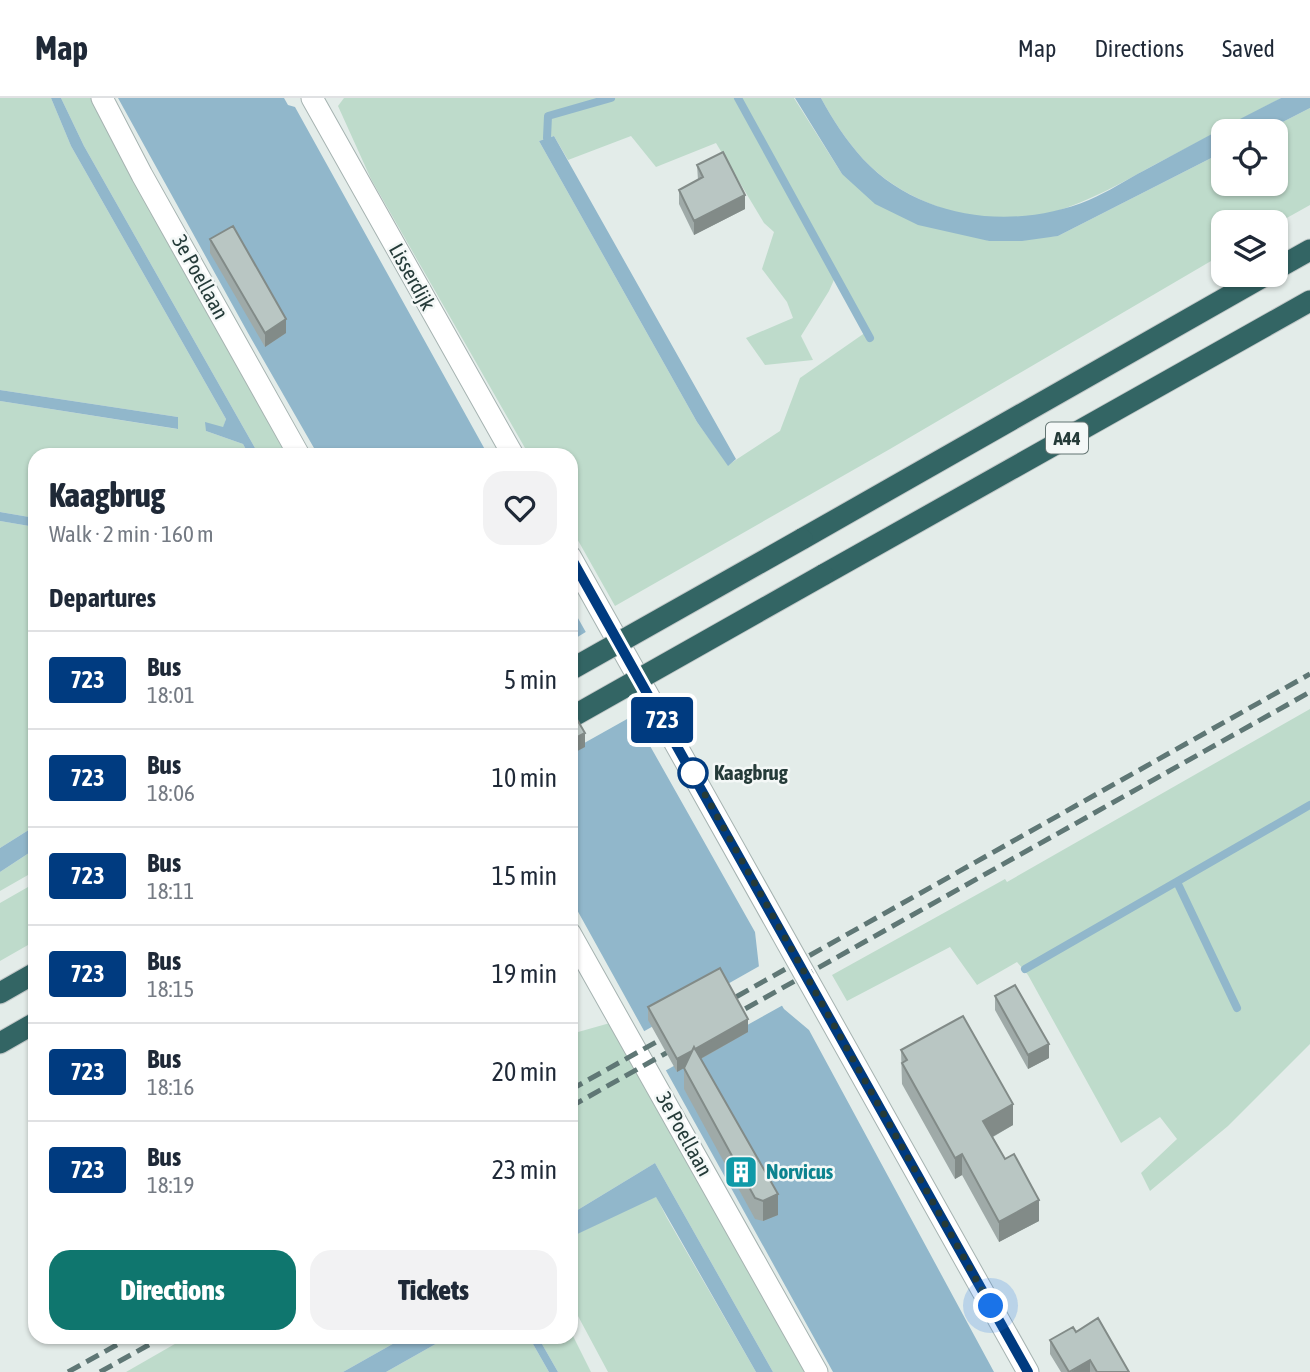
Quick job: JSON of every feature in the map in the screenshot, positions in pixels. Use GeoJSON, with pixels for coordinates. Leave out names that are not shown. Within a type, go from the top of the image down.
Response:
{"type":"FeatureCollection","features":[{"type":"Feature","properties":{"kind":"highway"},"geometry":{"type":"LineString","coordinates":[[1288,262],[1310,250]]}},
{"type":"Feature","properties":{"kind":"highway","name":"A44"},"geometry":{"type":"LineString","coordinates":[[578,665],[1245,287]]}},
{"type":"Feature","properties":{"kind":"highway","name":"A44"},"geometry":{"type":"LineString","coordinates":[[578,713],[1310,301]]}},
{"type":"Feature","properties":{"kind":"highway"},"geometry":{"type":"LineString","coordinates":[[0,993],[28,977]]}},
{"type":"Feature","properties":{"kind":"highway"},"geometry":{"type":"LineString","coordinates":[[0,1043],[28,1027]]}},
{"type":"Feature","properties":{"kind":"street","name":"3e Poellaan"},"geometry":{"type":"LineString","coordinates":[[102,98],[142,175],[295,448]]}},
{"type":"Feature","properties":{"kind":"street","name":"Lisserdijk"},"geometry":{"type":"LineString","coordinates":[[313,98],[509,448]]}},
{"type":"Feature","properties":{"kind":"street"},"geometry":{"type":"LineString","coordinates":[[578,570],[1028,1372]]}},
{"type":"Feature","properties":{"kind":"street","name":"3e Poellaan"},"geometry":{"type":"LineString","coordinates":[[578,947],[817,1372]]}},
{"type":"Feature","properties":{"kind":"green space"},"geometry":{"type":"Polygon","coordinates":[[[0,98],[51,98],[71,146],[226,419],[223,428],[206,431],[243,444],[245,448],[28,448],[28,517],[0,512],[0,401],[177,429],[178,417],[0,390],[0,98]]]}},
{"type":"Feature","properties":{"kind":"green space"},"geometry":{"type":"Polygon","coordinates":[[[61,98],[93,98],[288,448],[255,448],[84,146],[61,98]]]}},
{"type":"Feature","properties":{"kind":"green space"},"geometry":{"type":"Polygon","coordinates":[[[344,98],[794,98],[842,174],[989,241],[1058,236],[1211,158],[1211,196],[1288,196],[1288,119],[1310,108],[1310,205],[1288,217],[1288,210],[1211,210],[1211,261],[615,606],[578,540],[578,448],[525,448],[371,179],[338,106],[344,98]],[[554,136],[539,141],[697,422],[728,465],[780,431],[800,378],[869,330],[837,273],[801,336],[813,360],[765,365],[746,338],[793,318],[787,302],[762,269],[774,232],[764,223],[716,143],[656,167],[631,136],[568,160],[554,136]]]}},
{"type":"Feature","properties":{"kind":"green space"},"geometry":{"type":"Polygon","coordinates":[[[821,98],[1281,98],[1241,119],[1211,119],[1211,135],[1080,203],[1054,212],[1003,219],[951,211],[903,191],[863,159],[840,130],[821,98]]]}},
{"type":"Feature","properties":{"kind":"green space"},"geometry":{"type":"Polygon","coordinates":[[[0,521],[28,526],[28,830],[0,848],[0,521]]]}},
{"type":"Feature","properties":{"kind":"green space"},"geometry":{"type":"Polygon","coordinates":[[[1310,709],[1310,1044],[1228,1126],[1150,1191],[1141,1173],[1177,1139],[1160,1117],[1121,1143],[1028,975],[1017,962],[977,985],[950,947],[847,1001],[832,975],[1005,879],[1007,882],[1310,709]]]}},
{"type":"Feature","properties":{"kind":"green space"},"geometry":{"type":"Polygon","coordinates":[[[28,854],[28,875],[0,891],[0,872],[28,854]]]}},
{"type":"Feature","properties":{"kind":"green space"},"geometry":{"type":"Polygon","coordinates":[[[28,887],[28,945],[0,961],[0,903],[28,887]]]}},
{"type":"Feature","properties":{"kind":"green space"},"geometry":{"type":"Polygon","coordinates":[[[610,1023],[806,1372],[773,1372],[655,1163],[578,1210],[578,1032],[610,1023]]]}},
{"type":"Feature","properties":{"kind":"green space"},"geometry":{"type":"Polygon","coordinates":[[[656,1196],[756,1372],[608,1372],[578,1316],[578,1233],[656,1196]]]}},
{"type":"Feature","properties":{"kind":"green space"},"geometry":{"type":"Polygon","coordinates":[[[175,1344],[393,1344],[343,1372],[126,1372],[175,1344]]]}},
{"type":"Feature","properties":{"kind":"green space"},"geometry":{"type":"Polygon","coordinates":[[[436,1344],[533,1344],[549,1372],[386,1372],[436,1344]]]}},
{"type":"Feature","properties":{"kind":"green space"},"geometry":{"type":"Polygon","coordinates":[[[542,1344],[577,1344],[591,1372],[558,1372],[542,1344]]]}},
{"type":"Feature","properties":{"kind":"water"},"geometry":{"type":"Polygon","coordinates":[[[51,98],[61,98],[84,146],[255,448],[245,448],[243,444],[206,431],[205,422],[223,427],[226,419],[71,146],[51,98]]]}},
{"type":"Feature","properties":{"kind":"water"},"geometry":{"type":"Polygon","coordinates":[[[118,98],[284,98],[288,105],[295,107],[484,448],[314,448],[118,98]]]}},
{"type":"Feature","properties":{"kind":"water"},"geometry":{"type":"Polygon","coordinates":[[[795,98],[821,98],[840,130],[863,159],[886,180],[912,196],[969,214],[1000,217],[1060,210],[1089,200],[1211,135],[1211,158],[1058,236],[1022,241],[989,241],[918,225],[875,204],[842,174],[795,98]]]}},
{"type":"Feature","properties":{"kind":"water"},"geometry":{"type":"Polygon","coordinates":[[[1281,98],[1310,98],[1310,108],[1288,119],[1241,119],[1281,98]]]}},
{"type":"Feature","properties":{"kind":"water"},"geometry":{"type":"Polygon","coordinates":[[[554,136],[736,459],[728,466],[697,422],[539,141],[554,136]]]}},
{"type":"Feature","properties":{"kind":"water"},"geometry":{"type":"Polygon","coordinates":[[[0,390],[178,417],[178,429],[0,401],[0,390]]]}},
{"type":"Feature","properties":{"kind":"water"},"geometry":{"type":"Polygon","coordinates":[[[0,512],[28,517],[28,526],[0,521],[0,512]]]}},
{"type":"Feature","properties":{"kind":"water"},"geometry":{"type":"Polygon","coordinates":[[[578,618],[755,932],[759,967],[784,1009],[809,1030],[994,1372],[833,1372],[578,912],[578,618]]]}},
{"type":"Feature","properties":{"kind":"water"},"geometry":{"type":"Polygon","coordinates":[[[28,830],[28,854],[0,872],[0,848],[28,830]]]}},
{"type":"Feature","properties":{"kind":"water"},"geometry":{"type":"Polygon","coordinates":[[[655,1163],[773,1372],[756,1372],[656,1197],[578,1234],[578,1210],[655,1163]]]}},
{"type":"Feature","properties":{"kind":"water"},"geometry":{"type":"Polygon","coordinates":[[[393,1344],[436,1344],[386,1372],[343,1372],[393,1344]]]}},
{"type":"Feature","properties":{"kind":"water"},"geometry":{"type":"Polygon","coordinates":[[[533,1344],[542,1344],[558,1372],[549,1372],[533,1344]]]}},
{"type":"Feature","properties":{"kind":"pier"},"geometry":{"type":"Polygon","coordinates":[[[589,630],[636,714],[578,747],[578,637],[589,630]]]}},
{"type":"Feature","properties":{"kind":"pier"},"geometry":{"type":"Polygon","coordinates":[[[763,964],[785,1004],[663,1072],[641,1033],[763,964]]]}},
{"type":"Feature","properties":{"kind":"building"},"geometry":{"type":"Polygon","coordinates":[[[723,152],[745,195],[694,221],[679,190],[703,177],[697,165],[723,152]]]}},
{"type":"Feature","properties":{"kind":"building"},"geometry":{"type":"Polygon","coordinates":[[[233,226],[286,319],[265,333],[210,239],[233,226]]]}},
{"type":"Feature","properties":{"kind":"building"},"geometry":{"type":"Polygon","coordinates":[[[578,721],[585,733],[578,737],[578,721]]]}},
{"type":"Feature","properties":{"kind":"building"},"geometry":{"type":"Polygon","coordinates":[[[720,968],[748,1019],[695,1049],[694,1047],[692,1051],[677,1059],[648,1007],[720,968]]]}},
{"type":"Feature","properties":{"kind":"building"},"geometry":{"type":"Polygon","coordinates":[[[1015,985],[1049,1044],[1028,1055],[995,996],[1015,985]]]}},
{"type":"Feature","properties":{"kind":"building"},"geometry":{"type":"Polygon","coordinates":[[[963,1016],[1013,1104],[983,1121],[1005,1159],[1014,1154],[1039,1200],[999,1222],[962,1154],[955,1158],[902,1063],[907,1060],[901,1050],[963,1016]]]}},
{"type":"Feature","properties":{"kind":"building"},"geometry":{"type":"Polygon","coordinates":[[[694,1047],[778,1194],[763,1201],[755,1198],[684,1068],[694,1047]]]}},
{"type":"Feature","properties":{"kind":"building"},"geometry":{"type":"Polygon","coordinates":[[[1098,1318],[1129,1372],[1097,1372],[1090,1360],[1069,1372],[1050,1340],[1073,1327],[1076,1332],[1098,1318]]]}},
{"type":"Feature","properties":{"kind":"waterway"},"geometry":{"type":"LineString","coordinates":[[552,148],[547,138],[548,116],[611,98]]}},
{"type":"Feature","properties":{"kind":"waterway"},"geometry":{"type":"LineString","coordinates":[[738,98],[870,338]]}},
{"type":"Feature","properties":{"kind":"waterway"},"geometry":{"type":"LineString","coordinates":[[1025,969],[1310,805]]}},
{"type":"Feature","properties":{"kind":"waterway"},"geometry":{"type":"LineString","coordinates":[[1177,882],[1237,1008]]}},
{"type":"Feature","properties":{"kind":"railway"},"geometry":{"type":"LineString","coordinates":[[718,1007],[1310,674]]}},
{"type":"Feature","properties":{"kind":"railway"},"geometry":{"type":"LineString","coordinates":[[727,1019],[1310,692]]}},
{"type":"Feature","properties":{"kind":"railway"},"geometry":{"type":"LineString","coordinates":[[578,1086],[676,1031]]}},
{"type":"Feature","properties":{"kind":"railway"},"geometry":{"type":"LineString","coordinates":[[578,1103],[684,1043]]}},
{"type":"Feature","properties":{"kind":"railway"},"geometry":{"type":"LineString","coordinates":[[68,1372],[118,1344]]}},
{"type":"Feature","properties":{"kind":"railway"},"geometry":{"type":"LineString","coordinates":[[100,1372],[150,1344]]}},
{"type":"Feature","properties":{"kind":"bus line","name":"723"},"geometry":{"type":"LineString","coordinates":[[578,570],[1028,1372]]}},
{"type":"Feature","properties":{"kind":"place","name":"Kaagbrug"},"geometry":{"type":"Point","coordinates":[693,773]}},
{"type":"Feature","properties":{"kind":"place","name":"Norvicus"},"geometry":{"type":"Point","coordinates":[741,1172]}},
{"type":"Feature","properties":{"kind":"route"},"geometry":{"type":"LineString","coordinates":[[693,773],[991,1306]]}}]}
